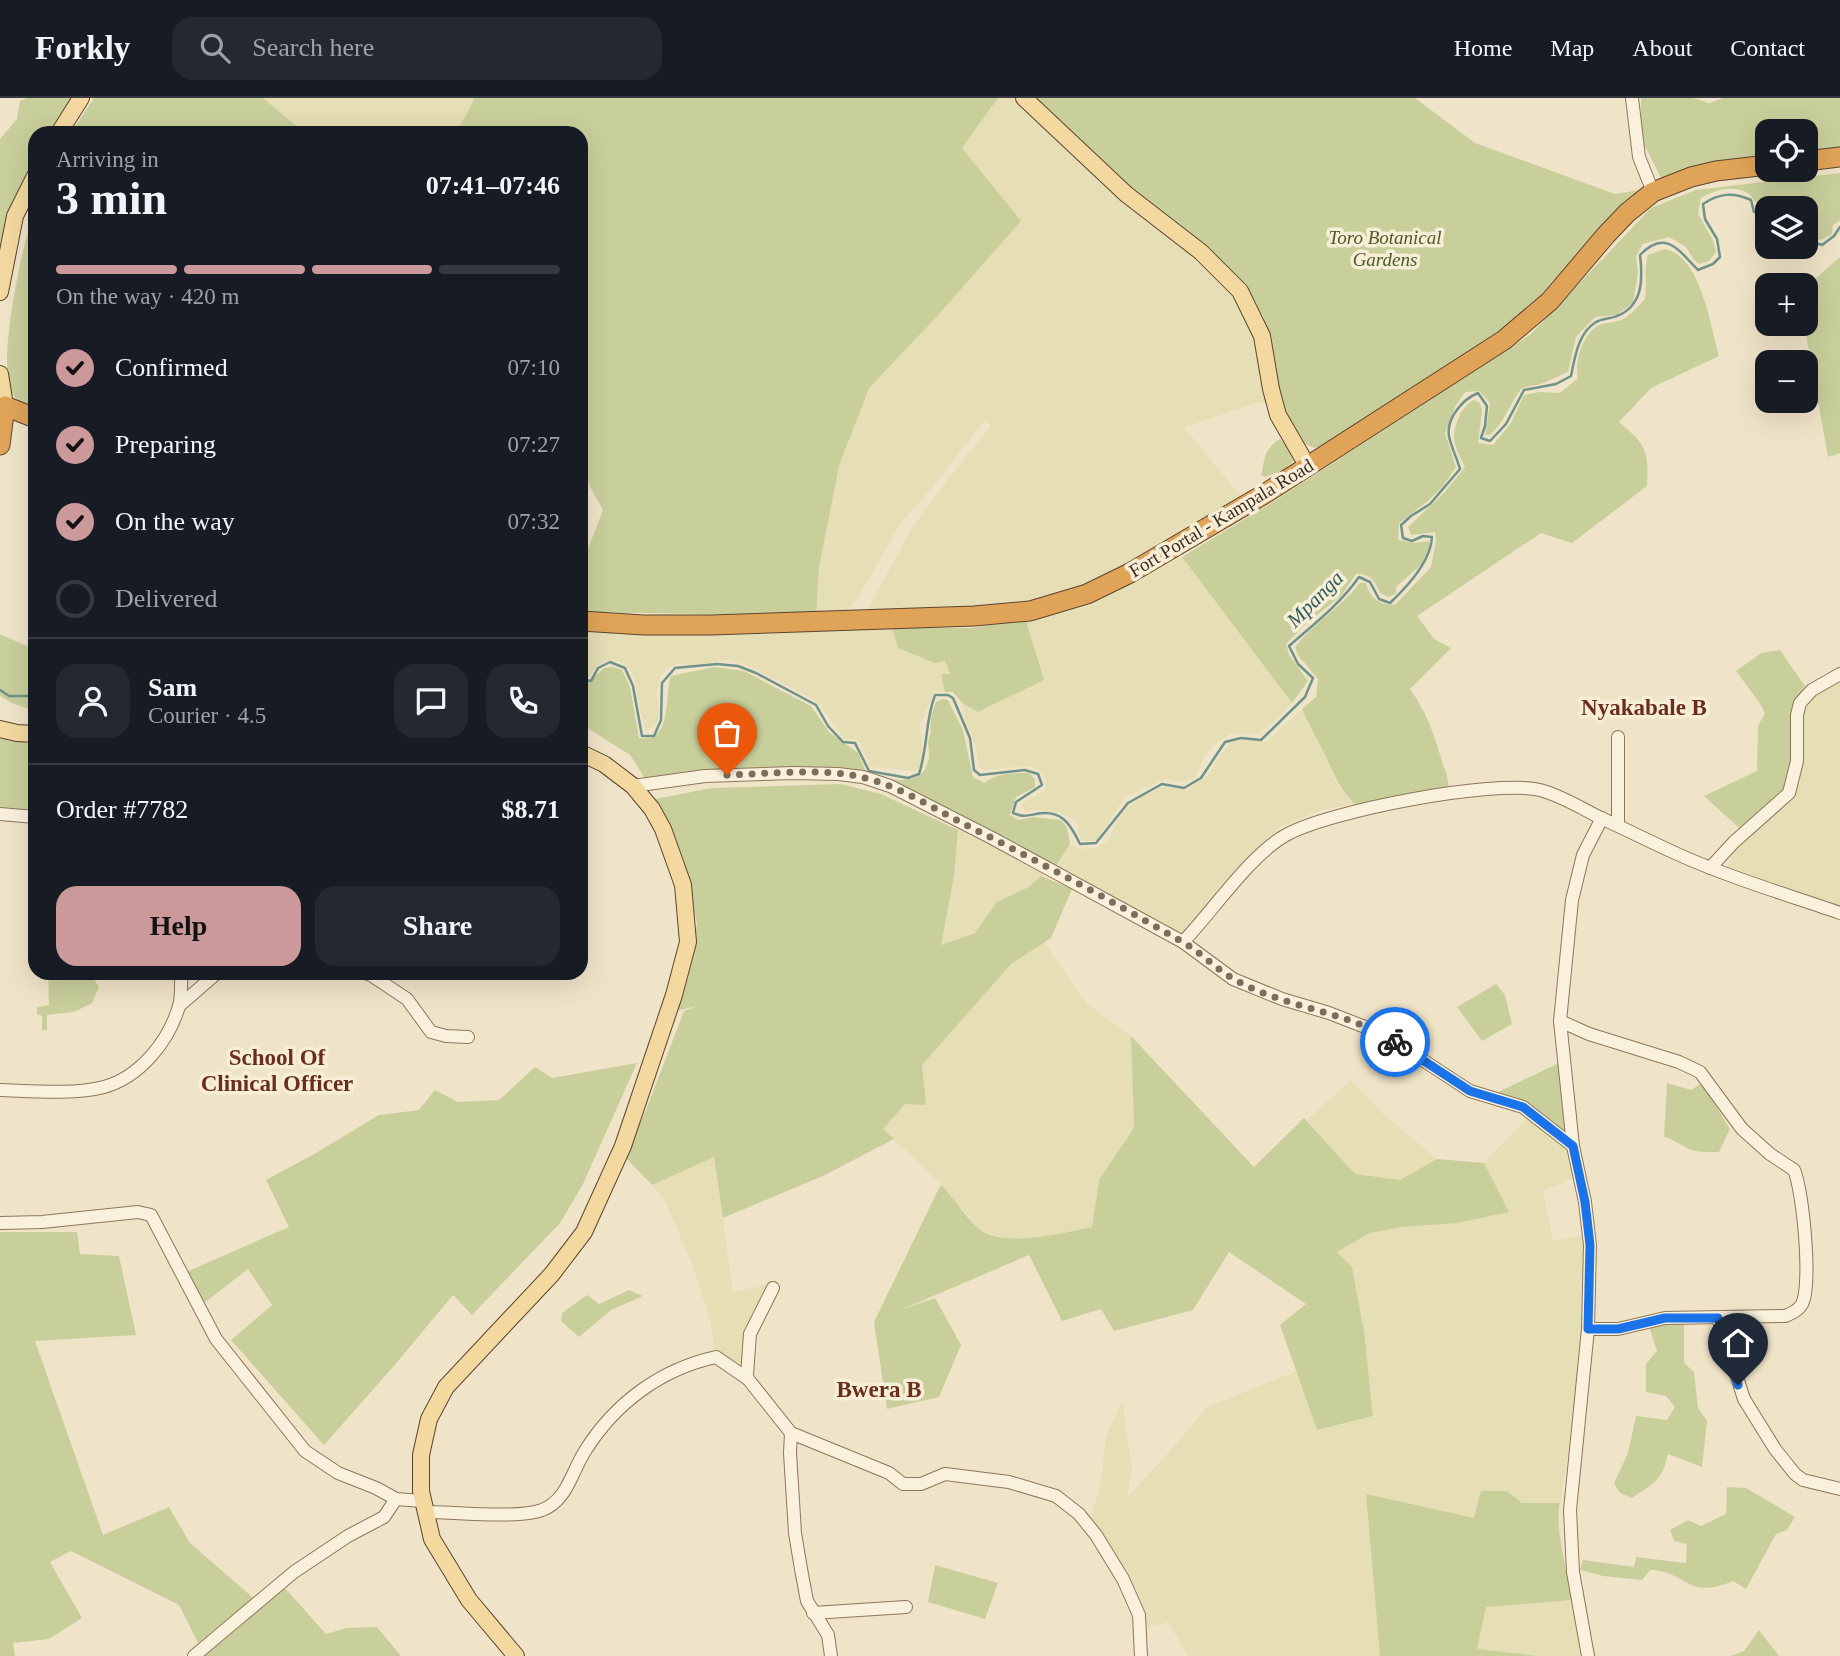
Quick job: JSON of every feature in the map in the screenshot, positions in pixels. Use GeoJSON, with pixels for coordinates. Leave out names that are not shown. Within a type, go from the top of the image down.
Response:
{"type":"FeatureCollection","features":[{"type":"Feature","properties":{"kind":"highway"},"geometry":{"type":"LineString","coordinates":[[1818,160],[1840,157]]}},
{"type":"Feature","properties":{"kind":"highway","name":"Fort Portal - Kampala Road"},"geometry":{"type":"LineString","coordinates":[[588,621],[644,625],[846,622],[974,616],[1030,611],[1087,594],[1130,573],[1308,467],[1504,340],[1550,301],[1627,213],[1653,192],[1691,177],[1755,166]]}},
{"type":"Feature","properties":{"kind":"highway"},"geometry":{"type":"LineString","coordinates":[[0,445],[5,405],[28,415]]}},
{"type":"Feature","properties":{"kind":"main road"},"geometry":{"type":"LineString","coordinates":[[63,126],[81,98]]}},
{"type":"Feature","properties":{"kind":"main road"},"geometry":{"type":"LineString","coordinates":[[1024,98],[1126,194],[1201,252],[1240,291],[1262,336],[1278,415],[1308,467]]}},
{"type":"Feature","properties":{"kind":"main road"},"geometry":{"type":"LineString","coordinates":[[0,292],[15,216],[28,190]]}},
{"type":"Feature","properties":{"kind":"main road"},"geometry":{"type":"LineString","coordinates":[[0,374],[5,405]]}},
{"type":"Feature","properties":{"kind":"main road"},"geometry":{"type":"LineString","coordinates":[[0,729],[28,734]]}},
{"type":"Feature","properties":{"kind":"main road"},"geometry":{"type":"LineString","coordinates":[[516,1656],[469,1600],[432,1539],[423,1501],[421,1455],[429,1419],[446,1387],[552,1274],[584,1232],[624,1146],[681,972],[688,942],[683,885],[663,829],[652,809],[633,786],[604,764],[588,756]]}},
{"type":"Feature","properties":{"kind":"street"},"geometry":{"type":"LineString","coordinates":[[1632,98],[1637,149],[1653,192]]}},
{"type":"Feature","properties":{"kind":"street"},"geometry":{"type":"LineString","coordinates":[[1710,868],[1734,842],[1789,793],[1797,761],[1797,715],[1800,703],[1812,690],[1840,674]]}},
{"type":"Feature","properties":{"kind":"street"},"geometry":{"type":"LineString","coordinates":[[1618,737],[1618,825]]}},
{"type":"Feature","properties":{"kind":"street"},"geometry":{"type":"LineString","coordinates":[[633,786],[718,776],[794,773],[863,777],[890,786],[1183,942],[1233,979],[1383,1034],[1470,1091],[1523,1107],[1573,1146]]}},
{"type":"Feature","properties":{"kind":"street"},"geometry":{"type":"LineString","coordinates":[[1183,942],[1266,849],[1285,835],[1326,819],[1427,797],[1502,789],[1538,790],[1566,799],[1710,868],[1840,913]]}},
{"type":"Feature","properties":{"kind":"street"},"geometry":{"type":"LineString","coordinates":[[0,814],[28,816]]}},
{"type":"Feature","properties":{"kind":"street"},"geometry":{"type":"LineString","coordinates":[[1588,1656],[1573,1572],[1570,1510],[1588,1329],[1590,1245],[1585,1202],[1573,1146],[1560,1021],[1572,900],[1583,855],[1602,818]]}},
{"type":"Feature","properties":{"kind":"street"},"geometry":{"type":"LineString","coordinates":[[179,1006],[181,980]]}},
{"type":"Feature","properties":{"kind":"street"},"geometry":{"type":"LineString","coordinates":[[0,1090],[83,1090],[113,1083],[150,1057],[161,1042],[179,1006],[209,980]]}},
{"type":"Feature","properties":{"kind":"street"},"geometry":{"type":"LineString","coordinates":[[378,980],[407,999],[430,1032],[468,1037]]}},
{"type":"Feature","properties":{"kind":"street"},"geometry":{"type":"LineString","coordinates":[[1560,1021],[1589,1034],[1679,1062],[1700,1072],[1742,1129],[1770,1154],[1794,1170],[1803,1215],[1806,1282],[1804,1300],[1794,1313],[1785,1316],[1665,1318],[1618,1329],[1588,1329]]}},
{"type":"Feature","properties":{"kind":"street"},"geometry":{"type":"LineString","coordinates":[[0,1223],[42,1222],[138,1212],[151,1215],[216,1339],[305,1451],[338,1473],[396,1499],[522,1514],[539,1512],[552,1506],[571,1481],[584,1452],[611,1416],[631,1398],[687,1364],[716,1357],[748,1379],[791,1433],[888,1473],[903,1484],[921,1484],[945,1474],[1009,1482],[1056,1496],[1079,1514],[1096,1535],[1123,1579],[1139,1615],[1141,1656]]}},
{"type":"Feature","properties":{"kind":"street"},"geometry":{"type":"LineString","coordinates":[[748,1379],[750,1334],[773,1288]]}},
{"type":"Feature","properties":{"kind":"street"},"geometry":{"type":"LineString","coordinates":[[1718,1318],[1744,1399],[1775,1449],[1803,1480],[1840,1489]]}},
{"type":"Feature","properties":{"kind":"street"},"geometry":{"type":"LineString","coordinates":[[791,1433],[796,1533],[807,1601],[828,1635],[831,1656]]}},
{"type":"Feature","properties":{"kind":"street"},"geometry":{"type":"LineString","coordinates":[[194,1656],[294,1572],[348,1536],[384,1517],[396,1499]]}},
{"type":"Feature","properties":{"kind":"street"},"geometry":{"type":"LineString","coordinates":[[813,1613],[906,1607]]}},
{"type":"Feature","properties":{"kind":"shaded area"},"geometry":{"type":"Polygon","coordinates":[[[263,98],[475,98],[460,126],[297,126],[263,98]]]}},
{"type":"Feature","properties":{"kind":"shaded area"},"geometry":{"type":"Polygon","coordinates":[[[998,98],[1014,98],[1124,201],[1236,293],[1252,324],[1266,403],[1257,403],[1184,427],[1242,498],[1091,588],[1042,607],[864,617],[911,529],[991,426],[984,421],[900,524],[858,598],[843,614],[816,616],[819,567],[839,466],[962,148],[998,98]]]}},
{"type":"Feature","properties":{"kind":"shaded area"},"geometry":{"type":"Polygon","coordinates":[[[1182,557],[1292,703],[1273,723],[1257,734],[1229,734],[1215,744],[1203,758],[1196,777],[1180,782],[1164,779],[1125,797],[1096,841],[1082,841],[1078,832],[1078,821],[1060,813],[1036,810],[1025,812],[1021,804],[1045,790],[1046,779],[1036,768],[980,768],[962,703],[979,712],[1043,680],[1026,621],[1087,606],[1182,557]]]}},
{"type":"Feature","properties":{"kind":"shaded area"},"geometry":{"type":"Polygon","coordinates":[[[892,628],[945,660],[950,674],[941,675],[945,692],[934,691],[920,725],[923,757],[918,769],[914,771],[871,767],[859,743],[854,739],[844,739],[820,705],[746,665],[727,660],[678,664],[667,668],[661,676],[657,690],[659,717],[649,730],[645,730],[634,678],[627,665],[607,660],[597,666],[588,677],[588,630],[653,635],[734,635],[892,628]]]}},
{"type":"Feature","properties":{"kind":"shaded area"},"geometry":{"type":"Polygon","coordinates":[[[1840,674],[1840,914],[1725,872],[1735,850],[1767,818],[1795,713],[1840,674]]]}},
{"type":"Feature","properties":{"kind":"shaded area"},"geometry":{"type":"Polygon","coordinates":[[[1302,709],[1334,779],[1355,804],[1321,810],[1279,827],[1205,920],[1180,935],[1055,867],[1070,844],[1079,849],[1095,848],[1108,841],[1126,809],[1140,798],[1163,787],[1188,790],[1210,774],[1217,759],[1230,744],[1243,740],[1266,742],[1302,709]]]}},
{"type":"Feature","properties":{"kind":"shaded area"},"geometry":{"type":"Polygon","coordinates":[[[958,830],[1048,871],[1029,887],[997,902],[975,933],[940,945],[954,876],[958,830]]]}},
{"type":"Feature","properties":{"kind":"shaded area"},"geometry":{"type":"Polygon","coordinates":[[[1044,942],[1086,1003],[1131,1036],[1134,1128],[1099,1180],[1092,1227],[1011,1240],[980,1230],[942,1185],[883,1129],[905,1103],[922,1065],[1011,964],[1044,942]]]}},
{"type":"Feature","properties":{"kind":"shaded area"},"geometry":{"type":"Polygon","coordinates":[[[1351,1080],[1382,1113],[1437,1159],[1400,1180],[1355,1174],[1307,1120],[1351,1080]]]}},
{"type":"Feature","properties":{"kind":"shaded area"},"geometry":{"type":"Polygon","coordinates":[[[1527,1118],[1567,1149],[1575,1178],[1543,1191],[1553,1241],[1583,1235],[1587,1279],[1572,1430],[1560,1503],[1522,1503],[1507,1491],[1475,1519],[1366,1494],[1380,1656],[1188,1656],[1168,1622],[1143,1629],[1142,1610],[1127,1570],[1089,1527],[1101,1481],[1106,1437],[1122,1401],[1132,1468],[1127,1498],[1206,1408],[1296,1371],[1317,1430],[1373,1416],[1364,1331],[1352,1267],[1337,1252],[1370,1233],[1402,1227],[1457,1223],[1509,1212],[1484,1163],[1527,1118]]]}},
{"type":"Feature","properties":{"kind":"shaded area"},"geometry":{"type":"Polygon","coordinates":[[[714,1157],[733,1292],[771,1284],[759,1304],[749,1378],[715,1356],[711,1325],[693,1266],[665,1201],[652,1185],[714,1157]]]}},
{"type":"Feature","properties":{"kind":"shaded area"},"geometry":{"type":"Polygon","coordinates":[[[1572,1600],[1581,1656],[1538,1656],[1477,1650],[1485,1607],[1572,1600]]]}},
{"type":"Feature","properties":{"kind":"green space"},"geometry":{"type":"Polygon","coordinates":[[[27,98],[84,98],[66,126],[28,126],[28,196],[0,259],[0,139],[17,119],[20,101],[27,98]]]}},
{"type":"Feature","properties":{"kind":"green space"},"geometry":{"type":"Polygon","coordinates":[[[94,98],[263,98],[297,126],[76,126],[94,98]]]}},
{"type":"Feature","properties":{"kind":"green space"},"geometry":{"type":"Polygon","coordinates":[[[475,98],[998,98],[962,148],[1021,221],[869,388],[839,466],[819,567],[816,616],[588,612],[588,549],[603,510],[588,482],[588,126],[460,126],[475,98]]]}},
{"type":"Feature","properties":{"kind":"green space","name":"Toro Botanical Gardens"},"geometry":{"type":"Polygon","coordinates":[[[1034,98],[1415,98],[1475,143],[1615,194],[1640,190],[1593,238],[1514,328],[1328,445],[1314,448],[1300,441],[1284,411],[1264,317],[1243,287],[1132,190],[1034,98]]]}},
{"type":"Feature","properties":{"kind":"green space"},"geometry":{"type":"Polygon","coordinates":[[[1641,98],[1693,98],[1709,103],[1723,98],[1840,98],[1840,154],[1818,156],[1818,119],[1755,119],[1755,164],[1662,180],[1641,138],[1641,98]]]}},
{"type":"Feature","properties":{"kind":"green space"},"geometry":{"type":"Polygon","coordinates":[[[1840,173],[1840,221],[1833,225],[1832,234],[1818,239],[1818,196],[1755,196],[1755,201],[1749,194],[1737,189],[1712,193],[1701,198],[1698,214],[1713,240],[1716,252],[1709,261],[1699,264],[1686,247],[1669,237],[1643,244],[1636,256],[1638,273],[1633,303],[1616,315],[1595,317],[1576,337],[1568,372],[1541,384],[1522,388],[1490,435],[1485,435],[1490,403],[1479,391],[1465,392],[1455,407],[1445,433],[1456,467],[1443,486],[1427,502],[1399,523],[1398,540],[1415,543],[1429,541],[1430,546],[1421,565],[1396,587],[1396,594],[1388,597],[1380,593],[1368,576],[1356,574],[1341,596],[1308,622],[1286,644],[1289,655],[1308,681],[1292,703],[1182,557],[1273,502],[1531,334],[1651,208],[1696,190],[1764,182],[1818,182],[1818,176],[1840,173]]]}},
{"type":"Feature","properties":{"kind":"green space"},"geometry":{"type":"Polygon","coordinates":[[[28,232],[28,407],[12,393],[7,374],[9,334],[28,232]]]}},
{"type":"Feature","properties":{"kind":"green space"},"geometry":{"type":"Polygon","coordinates":[[[1665,249],[1677,254],[1696,278],[1719,356],[1651,388],[1619,422],[1644,449],[1647,486],[1572,543],[1541,533],[1417,616],[1434,639],[1451,648],[1410,689],[1432,731],[1449,790],[1355,804],[1337,781],[1302,709],[1316,697],[1318,679],[1298,655],[1295,647],[1360,583],[1366,583],[1376,600],[1395,605],[1431,567],[1435,532],[1411,535],[1408,527],[1444,493],[1465,467],[1454,439],[1462,411],[1474,400],[1480,403],[1482,411],[1478,443],[1493,445],[1511,423],[1524,395],[1540,392],[1560,393],[1578,378],[1577,364],[1588,334],[1599,325],[1625,318],[1645,299],[1648,255],[1665,249]]]}},
{"type":"Feature","properties":{"kind":"green space"},"geometry":{"type":"Polygon","coordinates":[[[1840,257],[1840,453],[1828,457],[1818,402],[1818,350],[1809,350],[1806,336],[1818,336],[1818,276],[1840,257]]]}},
{"type":"Feature","properties":{"kind":"green space"},"geometry":{"type":"Polygon","coordinates":[[[1280,439],[1288,447],[1293,461],[1284,470],[1265,477],[1261,475],[1266,454],[1280,439]]]}},
{"type":"Feature","properties":{"kind":"green space"},"geometry":{"type":"Polygon","coordinates":[[[1026,621],[1044,680],[978,712],[962,703],[953,692],[945,692],[941,674],[950,674],[945,661],[935,663],[898,648],[892,628],[969,628],[1026,621]]]}},
{"type":"Feature","properties":{"kind":"green space"},"geometry":{"type":"Polygon","coordinates":[[[0,634],[28,647],[28,709],[0,696],[0,634]]]}},
{"type":"Feature","properties":{"kind":"green space"},"geometry":{"type":"Polygon","coordinates":[[[1780,650],[1811,695],[1795,713],[1793,796],[1748,836],[1704,796],[1757,771],[1758,726],[1765,713],[1736,671],[1761,653],[1780,650]]]}},
{"type":"Feature","properties":{"kind":"green space"},"geometry":{"type":"Polygon","coordinates":[[[714,667],[744,671],[811,706],[829,732],[858,753],[866,772],[896,780],[914,778],[927,766],[933,710],[936,702],[948,700],[963,730],[973,777],[984,783],[1000,775],[1029,773],[1035,779],[1035,787],[1016,797],[1010,815],[1018,820],[1033,817],[1061,820],[1067,828],[1070,844],[1055,867],[928,802],[838,775],[646,780],[630,755],[588,728],[588,683],[604,668],[622,670],[630,687],[639,738],[650,738],[662,727],[671,676],[714,667]]]}},
{"type":"Feature","properties":{"kind":"green space"},"geometry":{"type":"Polygon","coordinates":[[[0,734],[28,739],[28,809],[0,809],[0,734]]]}},
{"type":"Feature","properties":{"kind":"green space"},"geometry":{"type":"Polygon","coordinates":[[[841,784],[881,794],[958,830],[954,876],[941,945],[975,933],[997,902],[1029,887],[1041,876],[1072,889],[1051,938],[1011,964],[922,1065],[926,1105],[905,1104],[883,1129],[894,1139],[825,1175],[723,1218],[714,1157],[652,1185],[624,1156],[646,1110],[684,1011],[697,1006],[671,1012],[688,965],[697,924],[688,880],[650,800],[712,788],[841,784]]]}},
{"type":"Feature","properties":{"kind":"green space"},"geometry":{"type":"Polygon","coordinates":[[[48,980],[94,980],[99,987],[92,1003],[74,1012],[47,1015],[47,1030],[42,1030],[42,1016],[37,1014],[37,1007],[49,1005],[48,980]]]}},
{"type":"Feature","properties":{"kind":"green space"},"geometry":{"type":"Polygon","coordinates":[[[1496,984],[1505,995],[1512,1024],[1482,1041],[1457,1007],[1496,984]]]}},
{"type":"Feature","properties":{"kind":"green space"},"geometry":{"type":"Polygon","coordinates":[[[1131,1036],[1254,1167],[1304,1118],[1355,1174],[1400,1180],[1437,1159],[1484,1163],[1509,1212],[1457,1223],[1402,1227],[1370,1233],[1337,1252],[1352,1267],[1364,1331],[1373,1416],[1317,1430],[1280,1325],[1306,1304],[1229,1252],[1193,1310],[1114,1331],[1101,1309],[1062,1321],[1029,1255],[903,1309],[935,1298],[961,1345],[939,1397],[887,1409],[874,1322],[939,1188],[942,1185],[978,1228],[1002,1238],[1033,1238],[1092,1227],[1099,1180],[1134,1128],[1131,1036]]]}},
{"type":"Feature","properties":{"kind":"green space"},"geometry":{"type":"Polygon","coordinates":[[[1561,1062],[1569,1133],[1494,1094],[1561,1062]]]}},
{"type":"Feature","properties":{"kind":"green space"},"geometry":{"type":"Polygon","coordinates":[[[637,1063],[583,1184],[560,1223],[472,1315],[453,1295],[324,1445],[231,1340],[272,1305],[248,1269],[204,1303],[186,1272],[289,1227],[266,1180],[379,1115],[419,1110],[435,1090],[458,1102],[499,1100],[535,1067],[552,1078],[637,1063]]]}},
{"type":"Feature","properties":{"kind":"green space"},"geometry":{"type":"Polygon","coordinates":[[[1667,1083],[1691,1090],[1702,1083],[1730,1129],[1719,1152],[1693,1150],[1664,1137],[1667,1083]]]}},
{"type":"Feature","properties":{"kind":"green space"},"geometry":{"type":"Polygon","coordinates":[[[0,1232],[77,1232],[80,1254],[119,1256],[136,1335],[35,1341],[103,1535],[169,1507],[190,1543],[258,1602],[284,1587],[326,1634],[346,1628],[377,1627],[401,1656],[204,1656],[240,1627],[256,1604],[230,1617],[198,1643],[179,1605],[71,1551],[50,1562],[82,1618],[49,1639],[13,1643],[15,1656],[0,1656],[0,1232]]]}},
{"type":"Feature","properties":{"kind":"green space"},"geometry":{"type":"Polygon","coordinates":[[[629,1290],[643,1296],[611,1310],[579,1337],[561,1321],[562,1313],[587,1295],[599,1304],[629,1290]]]}},
{"type":"Feature","properties":{"kind":"green space"},"geometry":{"type":"Polygon","coordinates":[[[1684,1313],[1684,1363],[1694,1372],[1698,1408],[1707,1421],[1702,1467],[1668,1454],[1660,1476],[1632,1498],[1620,1493],[1614,1483],[1628,1453],[1636,1416],[1667,1420],[1675,1407],[1666,1396],[1646,1392],[1646,1364],[1657,1351],[1649,1326],[1684,1313]]]}},
{"type":"Feature","properties":{"kind":"green space"},"geometry":{"type":"Polygon","coordinates":[[[1727,1487],[1746,1488],[1795,1517],[1787,1530],[1776,1534],[1746,1589],[1733,1581],[1706,1588],[1696,1587],[1672,1575],[1650,1570],[1642,1580],[1603,1576],[1580,1570],[1583,1560],[1634,1567],[1636,1557],[1686,1563],[1687,1544],[1674,1541],[1670,1530],[1688,1520],[1701,1526],[1726,1514],[1727,1487]]]}},
{"type":"Feature","properties":{"kind":"green space"},"geometry":{"type":"Polygon","coordinates":[[[1481,1491],[1507,1491],[1522,1503],[1560,1503],[1560,1537],[1572,1600],[1486,1607],[1477,1649],[1538,1656],[1380,1656],[1366,1494],[1474,1518],[1481,1491]]]}},
{"type":"Feature","properties":{"kind":"green space"},"geometry":{"type":"Polygon","coordinates":[[[935,1565],[998,1583],[985,1619],[928,1602],[935,1565]]]}},
{"type":"Feature","properties":{"kind":"green space"},"geometry":{"type":"Polygon","coordinates":[[[1759,1630],[1779,1656],[1731,1656],[1744,1651],[1759,1630]]]}},
{"type":"Feature","properties":{"kind":"waterway","name":"Mpanga"},"geometry":{"type":"LineString","coordinates":[[588,680],[591,681],[598,668],[610,662],[625,668],[633,686],[642,736],[654,736],[661,720],[662,683],[675,668],[717,664],[738,666],[816,705],[828,726],[843,742],[855,743],[869,771],[908,778],[919,774],[935,695],[948,695],[953,698],[970,738],[974,770],[980,775],[1025,770],[1038,774],[1042,785],[1016,802],[1013,813],[1022,816],[1045,813],[1058,816],[1068,824],[1080,844],[1096,843],[1128,803],[1162,784],[1184,788],[1201,778],[1225,742],[1241,738],[1261,740],[1305,697],[1313,678],[1298,664],[1289,646],[1335,605],[1359,577],[1370,582],[1379,599],[1390,603],[1410,581],[1423,564],[1432,537],[1423,536],[1412,541],[1403,538],[1401,525],[1430,504],[1460,469],[1449,429],[1461,404],[1478,393],[1487,406],[1481,438],[1490,441],[1506,424],[1524,390],[1556,384],[1571,376],[1578,346],[1590,327],[1598,321],[1617,316],[1632,306],[1641,282],[1640,255],[1649,247],[1657,243],[1672,245],[1698,270],[1713,264],[1720,257],[1717,239],[1705,219],[1703,204],[1720,196],[1738,196],[1751,200],[1755,212]]}},
{"type":"Feature","properties":{"kind":"waterway","name":"Mpanga"},"geometry":{"type":"LineString","coordinates":[[1818,244],[1822,245],[1834,236],[1840,227]]}},
{"type":"Feature","properties":{"kind":"waterway","name":"Mpanga"},"geometry":{"type":"LineString","coordinates":[[0,690],[9,696],[28,696]]}},
{"type":"Feature","properties":{"kind":"way so far"},"geometry":{"type":"LineString","coordinates":[[727,775],[838,774],[863,777],[890,786],[1183,942],[1233,979],[1282,999],[1329,1013],[1383,1034],[1395,1042]]}},
{"type":"Feature","properties":{"kind":"district","name":"Nyakabale B"},"geometry":{"type":"Point","coordinates":[1644,707]}},
{"type":"Feature","properties":{"kind":"district","name":"School Of Clinical Officer"},"geometry":{"type":"Point","coordinates":[277,1070]}},
{"type":"Feature","properties":{"kind":"district","name":"Bwera B"},"geometry":{"type":"Point","coordinates":[879,1389]}},
{"type":"Feature","properties":{"kind":"route"},"geometry":{"type":"LineString","coordinates":[[1395,1042],[1470,1091],[1523,1107],[1573,1146],[1585,1202],[1590,1245],[1588,1329],[1618,1329],[1665,1318],[1718,1318],[1738,1385]]}}]}
